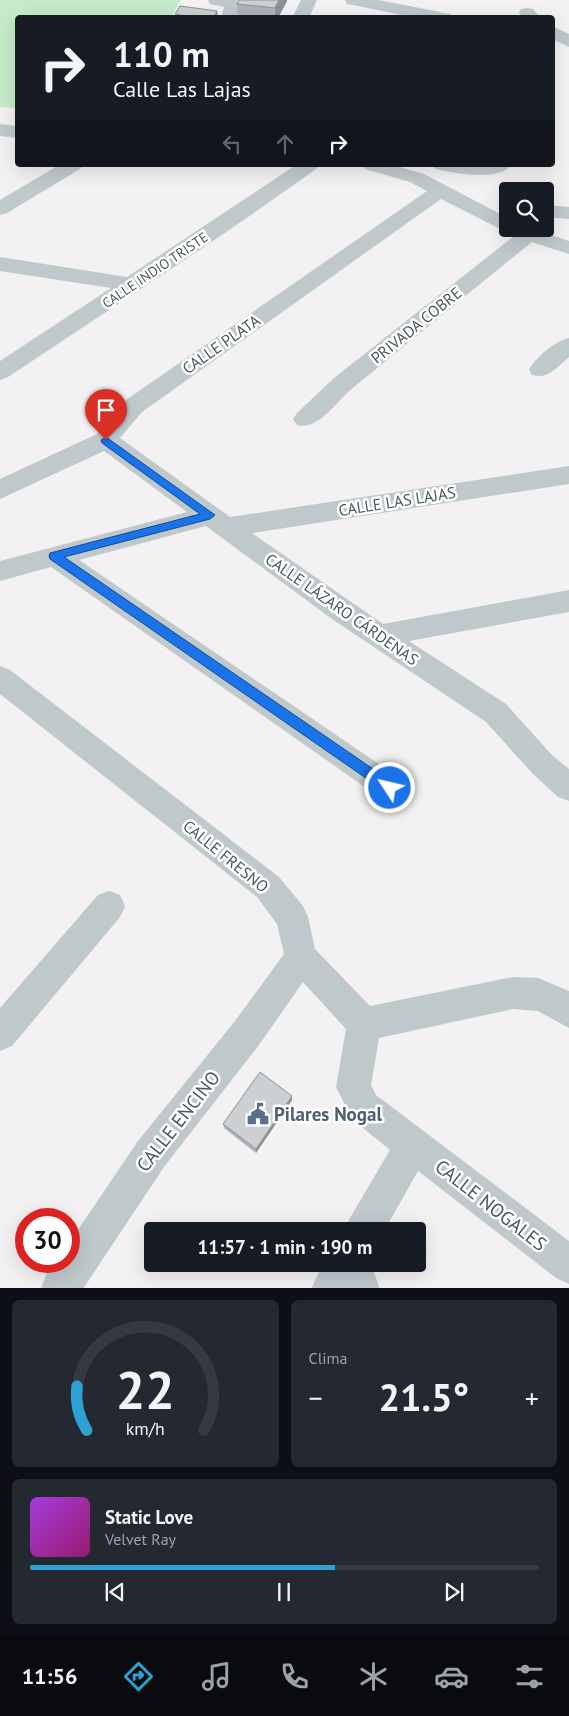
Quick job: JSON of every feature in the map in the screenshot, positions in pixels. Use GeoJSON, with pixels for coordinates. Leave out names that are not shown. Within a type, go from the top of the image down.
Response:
{"type":"FeatureCollection","features":[{"type":"Feature","properties":{"kind":"street"},"geometry":{"type":"LineString","coordinates":[[216,0],[230,3],[233,6],[230,15]]}},
{"type":"Feature","properties":{"kind":"street"},"geometry":{"type":"LineString","coordinates":[[302,15],[309,0]]}},
{"type":"Feature","properties":{"kind":"street"},"geometry":{"type":"LineString","coordinates":[[353,0],[430,15]]}},
{"type":"Feature","properties":{"kind":"street"},"geometry":{"type":"LineString","coordinates":[[555,34],[569,42]]}},
{"type":"Feature","properties":{"kind":"street"},"geometry":{"type":"LineString","coordinates":[[0,115],[15,116]]}},
{"type":"Feature","properties":{"kind":"street"},"geometry":{"type":"LineString","coordinates":[[0,130],[15,132]]}},
{"type":"Feature","properties":{"kind":"street"},"geometry":{"type":"LineString","coordinates":[[0,209],[70,167]]}},
{"type":"Feature","properties":{"kind":"street","name":"CALLE INDIO TRISTE"},"geometry":{"type":"LineString","coordinates":[[0,372],[306,167]]}},
{"type":"Feature","properties":{"kind":"street"},"geometry":{"type":"LineString","coordinates":[[379,167],[417,178],[499,222]]}},
{"type":"Feature","properties":{"kind":"street"},"geometry":{"type":"LineString","coordinates":[[456,167],[469,169],[496,167]]}},
{"type":"Feature","properties":{"kind":"street","name":"CALLE PLATA"},"geometry":{"type":"LineString","coordinates":[[106,440],[121,418],[134,406],[440,190]]}},
{"type":"Feature","properties":{"kind":"street"},"geometry":{"type":"LineString","coordinates":[[472,208],[499,209]]}},
{"type":"Feature","properties":{"kind":"street"},"geometry":{"type":"LineString","coordinates":[[554,212],[569,213]]}},
{"type":"Feature","properties":{"kind":"street","name":"PRIVADA COBRE"},"geometry":{"type":"LineString","coordinates":[[305,420],[342,384],[515,237]]}},
{"type":"Feature","properties":{"kind":"street"},"geometry":{"type":"LineString","coordinates":[[539,237],[569,248]]}},
{"type":"Feature","properties":{"kind":"street"},"geometry":{"type":"LineString","coordinates":[[0,264],[132,285]]}},
{"type":"Feature","properties":{"kind":"street"},"geometry":{"type":"LineString","coordinates":[[0,348],[32,352]]}},
{"type":"Feature","properties":{"kind":"street"},"geometry":{"type":"LineString","coordinates":[[540,370],[567,348]]}},
{"type":"Feature","properties":{"kind":"street"},"geometry":{"type":"LineString","coordinates":[[0,490],[106,440]]}},
{"type":"Feature","properties":{"kind":"street","name":"CALLE LÁZARO CÁRDENAS"},"geometry":{"type":"LineString","coordinates":[[106,440],[379,636],[496,714],[555,762],[569,788]]}},
{"type":"Feature","properties":{"kind":"street","name":"CALLE LAS LAJAS"},"geometry":{"type":"LineString","coordinates":[[0,572],[54,556],[218,521],[569,475]]}},
{"type":"Feature","properties":{"kind":"street"},"geometry":{"type":"LineString","coordinates":[[54,556],[390,788]]}},
{"type":"Feature","properties":{"kind":"street"},"geometry":{"type":"LineString","coordinates":[[379,636],[569,602]]}},
{"type":"Feature","properties":{"kind":"street","name":"CALLE FRESNO"},"geometry":{"type":"LineString","coordinates":[[0,678],[268,887],[292,917],[300,957]]}},
{"type":"Feature","properties":{"kind":"street"},"geometry":{"type":"LineString","coordinates":[[0,1034],[109,906]]}},
{"type":"Feature","properties":{"kind":"street"},"geometry":{"type":"LineString","coordinates":[[300,957],[364,1024],[503,994],[526,991],[552,999],[569,1012]]}},
{"type":"Feature","properties":{"kind":"street","name":"CALLE ENCINO"},"geometry":{"type":"LineString","coordinates":[[60,1288],[151,1154],[247,1033],[300,957]]}},
{"type":"Feature","properties":{"kind":"street","name":"CALLE NOGALES"},"geometry":{"type":"LineString","coordinates":[[364,1024],[353,1087],[364,1107],[569,1265]]}},
{"type":"Feature","properties":{"kind":"street"},"geometry":{"type":"LineString","coordinates":[[368,1222],[413,1145]]}},
{"type":"Feature","properties":{"kind":"street"},"geometry":{"type":"LineString","coordinates":[[330,1288],[339,1272]]}},
{"type":"Feature","properties":{"kind":"street"},"geometry":{"type":"LineString","coordinates":[[355,1272],[361,1288]]}},
{"type":"Feature","properties":{"kind":"green space"},"geometry":{"type":"Polygon","coordinates":[[[0,0],[181,0],[172,15],[15,15],[15,108],[0,107],[0,0]]]}},
{"type":"Feature","properties":{"kind":"building"},"geometry":{"type":"Polygon","coordinates":[[[239,0],[279,0],[275,8],[237,4],[239,0]]]}},
{"type":"Feature","properties":{"kind":"building"},"geometry":{"type":"Polygon","coordinates":[[[180,6],[217,11],[215,15],[175,14],[180,6]]]}},
{"type":"Feature","properties":{"kind":"building","name":"Pilares Nogal"},"geometry":{"type":"Polygon","coordinates":[[[260,1072],[292,1096],[256,1149],[223,1124],[260,1072]]]}},
{"type":"Feature","properties":{"kind":"place","name":"Pilares Nogal"},"geometry":{"type":"Point","coordinates":[258,1114]}},
{"type":"Feature","properties":{"kind":"route"},"geometry":{"type":"LineString","coordinates":[[106,440],[210,515],[54,556],[390,788]]}}]}
